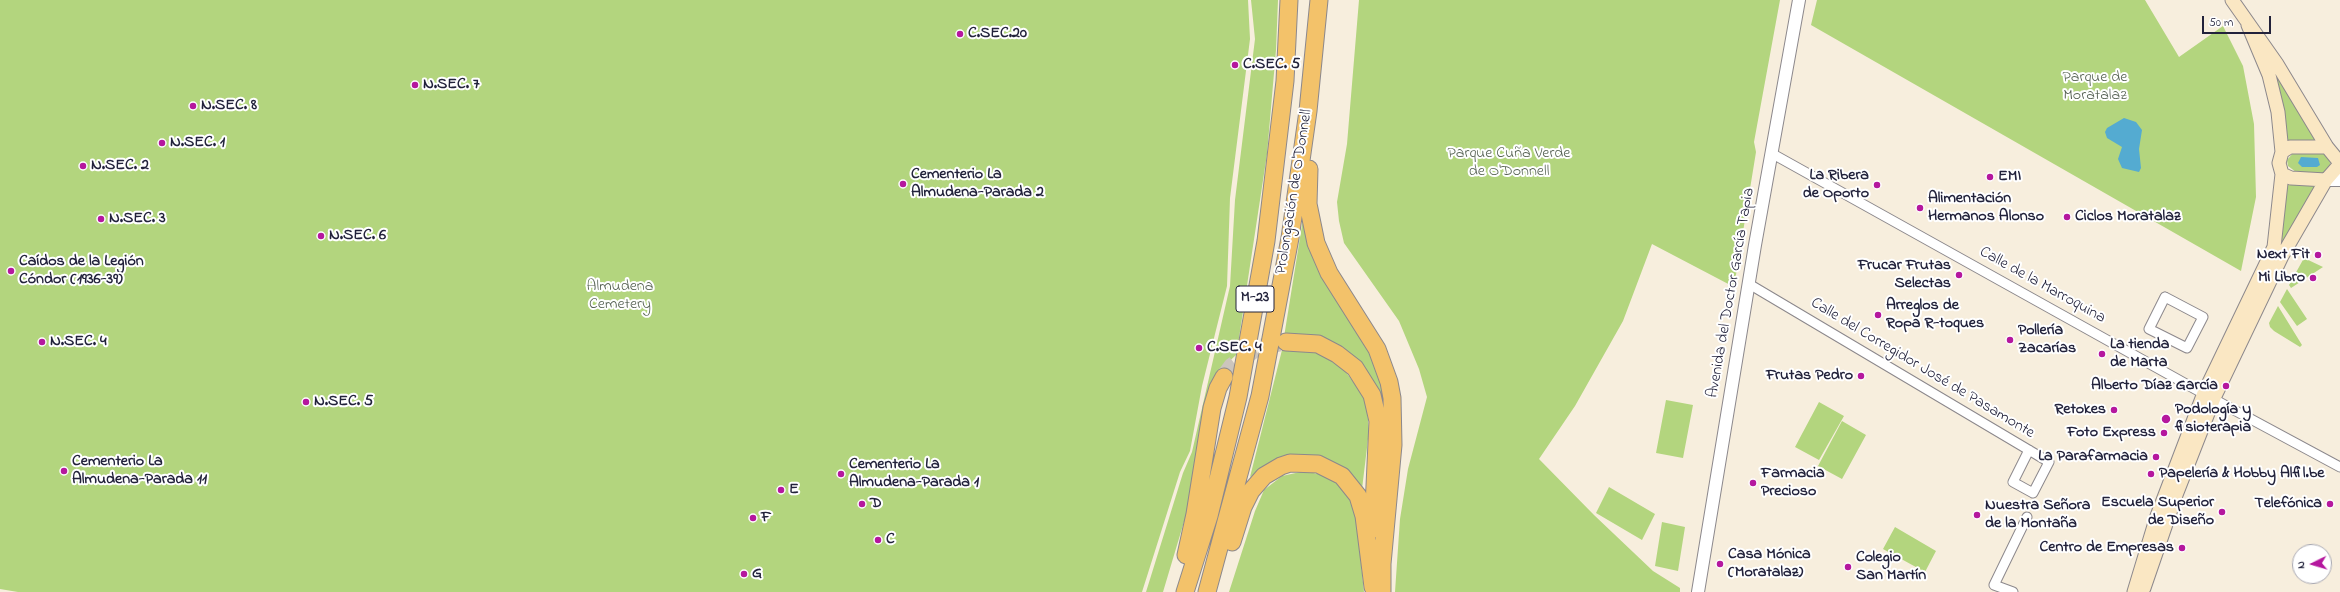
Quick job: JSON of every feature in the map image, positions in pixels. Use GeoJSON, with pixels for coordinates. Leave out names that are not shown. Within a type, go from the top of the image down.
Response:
{"type":"FeatureCollection","features":[{"type":"Feature","properties":{"kind":"highway","name":"Prolongación de O'Donnell"},"geometry":{"type":"LineString","coordinates":[[1185,592],[1209,516],[1238,397],[1262,264],[1278,141],[1289,0]]}},
{"type":"Feature","properties":{"kind":"highway","name":"Prolongación de O'Donnell"},"geometry":{"type":"LineString","coordinates":[[1207,592],[1260,396],[1290,238],[1308,111],[1319,0]]}},
{"type":"Feature","properties":{"kind":"highway"},"geometry":{"type":"LineString","coordinates":[[1308,111],[1308,204],[1316,243],[1329,273],[1377,349],[1389,382],[1392,398],[1392,445],[1382,564],[1382,592]]}},
{"type":"Feature","properties":{"kind":"highway"},"geometry":{"type":"LineString","coordinates":[[1286,342],[1318,344],[1337,354],[1355,368],[1372,395],[1378,421],[1372,571],[1373,592]]}},
{"type":"Feature","properties":{"kind":"highway"},"geometry":{"type":"LineString","coordinates":[[1180,592],[1180,580],[1195,514],[1212,408],[1218,388],[1224,377]]}},
{"type":"Feature","properties":{"kind":"highway"},"geometry":{"type":"LineString","coordinates":[[1216,592],[1239,518],[1251,491],[1264,476],[1281,466],[1290,463],[1318,464],[1336,471],[1349,482],[1361,505],[1372,571]]}},
{"type":"Feature","properties":{"kind":"main road"},"geometry":{"type":"LineString","coordinates":[[2143,592],[2209,395],[2282,256],[2326,180],[2340,163],[2334,148],[2232,0]]}},
{"type":"Feature","properties":{"kind":"main road"},"geometry":{"type":"LineString","coordinates":[[2134,592],[2157,516],[2274,247],[2282,174],[2279,163],[2282,152],[2278,112],[2269,75],[2248,25]]}},
{"type":"Feature","properties":{"kind":"main road"},"geometry":{"type":"LineString","coordinates":[[2282,152],[2290,147],[2334,148]]}},
{"type":"Feature","properties":{"kind":"main road"},"geometry":{"type":"LineString","coordinates":[[2282,174],[2291,178],[2326,180]]}},
{"type":"Feature","properties":{"kind":"street","name":"Avenida del Doctor García Tapia"},"geometry":{"type":"LineString","coordinates":[[1698,592],[1771,153],[1800,0]]}},
{"type":"Feature","properties":{"kind":"street","name":"Calle de la Marroquina"},"geometry":{"type":"LineString","coordinates":[[1771,153],[2340,467]]}},
{"type":"Feature","properties":{"kind":"street"},"geometry":{"type":"LineString","coordinates":[[2326,180],[2340,180]]}},
{"type":"Feature","properties":{"kind":"street","name":"Calle del Corregidor José de Pasamonte"},"geometry":{"type":"LineString","coordinates":[[1749,284],[2029,450],[2049,462],[2033,493],[2012,482],[2029,450]]}},
{"type":"Feature","properties":{"kind":"street"},"geometry":{"type":"LineString","coordinates":[[2165,297],[2203,316],[2187,348],[2149,329],[2165,297]]}},
{"type":"Feature","properties":{"kind":"street"},"geometry":{"type":"LineString","coordinates":[[2013,592],[1992,588],[2027,517]]}},
{"type":"Feature","properties":{"kind":"green space","name":"Almudena Cemetery"},"geometry":{"type":"Polygon","coordinates":[[[0,0],[1248,0],[1250,39],[1230,198],[1227,286],[1202,386],[1190,451],[1180,472],[1142,592],[18,592],[0,589],[0,0]]]}},
{"type":"Feature","properties":{"kind":"green space"},"geometry":{"type":"Polygon","coordinates":[[[1251,0],[1278,0],[1276,50],[1267,154],[1236,355],[1219,371],[1186,515],[1163,592],[1146,592],[1183,473],[1192,452],[1230,286],[1235,200],[1255,39],[1251,0]]]}},
{"type":"Feature","properties":{"kind":"green space","name":"Parque Cuña Verde de O'Donnell"},"geometry":{"type":"Polygon","coordinates":[[[1359,0],[1780,0],[1754,142],[1756,152],[1734,287],[1652,244],[1623,321],[1575,406],[1539,459],[1594,515],[1653,571],[1680,588],[1680,592],[1395,592],[1400,519],[1408,469],[1427,397],[1419,369],[1399,321],[1344,243],[1339,221],[1337,202],[1347,144],[1359,0]]]}},
{"type":"Feature","properties":{"kind":"green space","name":"Parque de Moratalaz"},"geometry":{"type":"Polygon","coordinates":[[[1817,0],[2145,0],[2179,57],[2223,26],[2243,66],[2254,124],[2256,197],[2241,271],[1811,25],[1817,0]]]}},
{"type":"Feature","properties":{"kind":"green space"},"geometry":{"type":"Polygon","coordinates":[[[2273,67],[2316,140],[2287,140],[2273,67]]]}},
{"type":"Feature","properties":{"kind":"green space"},"geometry":{"type":"Polygon","coordinates":[[[2294,152],[2323,153],[2328,156],[2331,166],[2325,173],[2296,172],[2288,166],[2287,160],[2294,152]]]}},
{"type":"Feature","properties":{"kind":"green space"},"geometry":{"type":"Polygon","coordinates":[[[2287,184],[2315,186],[2283,242],[2281,240],[2287,184]]]}},
{"type":"Feature","properties":{"kind":"green space"},"geometry":{"type":"Polygon","coordinates":[[[1303,219],[1379,367],[1388,400],[1388,444],[1368,375],[1284,337],[1303,219]]]}},
{"type":"Feature","properties":{"kind":"green space"},"geometry":{"type":"Polygon","coordinates":[[[2304,258],[2323,267],[2291,288],[2289,285],[2304,258]]]}},
{"type":"Feature","properties":{"kind":"green space"},"geometry":{"type":"Polygon","coordinates":[[[2287,289],[2307,319],[2297,326],[2280,302],[2287,289]]]}},
{"type":"Feature","properties":{"kind":"green space"},"geometry":{"type":"Polygon","coordinates":[[[2278,306],[2302,345],[2300,347],[2270,327],[2269,323],[2278,306]]]}},
{"type":"Feature","properties":{"kind":"green space"},"geometry":{"type":"Polygon","coordinates":[[[1282,350],[1319,353],[1340,364],[1362,394],[1367,408],[1369,431],[1362,489],[1322,457],[1300,455],[1279,458],[1250,477],[1282,350]]]}},
{"type":"Feature","properties":{"kind":"green space"},"geometry":{"type":"Polygon","coordinates":[[[1666,400],[1693,405],[1683,458],[1656,453],[1666,400]]]}},
{"type":"Feature","properties":{"kind":"green space"},"geometry":{"type":"Polygon","coordinates":[[[1819,402],[1844,416],[1819,460],[1795,447],[1819,402]]]}},
{"type":"Feature","properties":{"kind":"green space"},"geometry":{"type":"Polygon","coordinates":[[[1842,421],[1866,435],[1842,479],[1818,466],[1842,421]]]}},
{"type":"Feature","properties":{"kind":"green space"},"geometry":{"type":"Polygon","coordinates":[[[1305,471],[1326,476],[1337,483],[1348,493],[1355,507],[1364,592],[1229,592],[1255,511],[1264,490],[1282,476],[1305,471]]]}},
{"type":"Feature","properties":{"kind":"green space"},"geometry":{"type":"Polygon","coordinates":[[[1609,487],[1655,514],[1642,540],[1596,513],[1609,487]]]}},
{"type":"Feature","properties":{"kind":"green space"},"geometry":{"type":"Polygon","coordinates":[[[1662,522],[1685,527],[1678,571],[1655,566],[1662,522]]]}},
{"type":"Feature","properties":{"kind":"green space"},"geometry":{"type":"Polygon","coordinates":[[[1895,527],[1936,551],[1925,572],[1883,549],[1895,527]]]}},
{"type":"Feature","properties":{"kind":"water"},"geometry":{"type":"Polygon","coordinates":[[[2124,118],[2136,122],[2142,130],[2139,149],[2141,168],[2139,172],[2122,168],[2118,159],[2122,147],[2107,138],[2105,132],[2107,128],[2124,118]]]}},
{"type":"Feature","properties":{"kind":"water"},"geometry":{"type":"Polygon","coordinates":[[[2301,157],[2318,158],[2320,165],[2317,167],[2302,167],[2298,163],[2301,157]]]}},
{"type":"Feature","properties":{"kind":"tunnel"},"geometry":{"type":"LineString","coordinates":[[1224,377],[1232,366],[1255,349],[1283,342]]}},
{"type":"Feature","properties":{"kind":"place","name":"C.SEC.20"},"geometry":{"type":"Point","coordinates":[960,34]}},
{"type":"Feature","properties":{"kind":"place","name":"C.SEC. 5"},"geometry":{"type":"Point","coordinates":[1235,65]}},
{"type":"Feature","properties":{"kind":"place","name":"N.SEC. 7"},"geometry":{"type":"Point","coordinates":[415,85]}},
{"type":"Feature","properties":{"kind":"place","name":"N.SEC. 8"},"geometry":{"type":"Point","coordinates":[193,106]}},
{"type":"Feature","properties":{"kind":"place","name":"N.SEC. 1"},"geometry":{"type":"Point","coordinates":[162,143]}},
{"type":"Feature","properties":{"kind":"place","name":"N.SEC. 2"},"geometry":{"type":"Point","coordinates":[83,166]}},
{"type":"Feature","properties":{"kind":"place","name":"EMI"},"geometry":{"type":"Point","coordinates":[1990,177]}},
{"type":"Feature","properties":{"kind":"place","name":"Cementerio La Almudena-Parada 2"},"geometry":{"type":"Point","coordinates":[903,184]}},
{"type":"Feature","properties":{"kind":"place","name":"La Ribera de Oporto"},"geometry":{"type":"Point","coordinates":[1877,185]}},
{"type":"Feature","properties":{"kind":"place","name":"Alimentación Hermanos Alonso"},"geometry":{"type":"Point","coordinates":[1920,208]}},
{"type":"Feature","properties":{"kind":"place","name":"Ciclos Moratalaz"},"geometry":{"type":"Point","coordinates":[2067,217]}},
{"type":"Feature","properties":{"kind":"place","name":"N.SEC. 3"},"geometry":{"type":"Point","coordinates":[101,219]}},
{"type":"Feature","properties":{"kind":"place","name":"N.SEC. 6"},"geometry":{"type":"Point","coordinates":[321,236]}},
{"type":"Feature","properties":{"kind":"place","name":"Next Fit"},"geometry":{"type":"Point","coordinates":[2318,255]}},
{"type":"Feature","properties":{"kind":"place","name":"Caídos de la Legión Cóndor (1936-39)"},"geometry":{"type":"Point","coordinates":[11,271]}},
{"type":"Feature","properties":{"kind":"place","name":"Frucar Frutas Selectas"},"geometry":{"type":"Point","coordinates":[1959,275]}},
{"type":"Feature","properties":{"kind":"place","name":"Mi Libro"},"geometry":{"type":"Point","coordinates":[2313,278]}},
{"type":"Feature","properties":{"kind":"place","name":"Arreglos de Ropa R-toques"},"geometry":{"type":"Point","coordinates":[1878,315]}},
{"type":"Feature","properties":{"kind":"place","name":"Pollería Zacarías"},"geometry":{"type":"Point","coordinates":[2010,340]}},
{"type":"Feature","properties":{"kind":"place","name":"N.SEC. 4"},"geometry":{"type":"Point","coordinates":[42,342]}},
{"type":"Feature","properties":{"kind":"place","name":"C.SEC. 4"},"geometry":{"type":"Point","coordinates":[1199,348]}},
{"type":"Feature","properties":{"kind":"place","name":"La tienda de Marta"},"geometry":{"type":"Point","coordinates":[2102,354]}},
{"type":"Feature","properties":{"kind":"place","name":"Frutas Pedro"},"geometry":{"type":"Point","coordinates":[1861,376]}},
{"type":"Feature","properties":{"kind":"place","name":"Alberto Díaz García"},"geometry":{"type":"Point","coordinates":[2226,386]}},
{"type":"Feature","properties":{"kind":"place","name":"N.SEC. 5"},"geometry":{"type":"Point","coordinates":[306,402]}},
{"type":"Feature","properties":{"kind":"place","name":"Retokes"},"geometry":{"type":"Point","coordinates":[2114,410]}},
{"type":"Feature","properties":{"kind":"place","name":"Podología y fisioterapia"},"geometry":{"type":"Point","coordinates":[2166,419]}},
{"type":"Feature","properties":{"kind":"place","name":"Foto Express"},"geometry":{"type":"Point","coordinates":[2164,433]}},
{"type":"Feature","properties":{"kind":"place","name":"La Parafarmacia"},"geometry":{"type":"Point","coordinates":[2156,457]}},
{"type":"Feature","properties":{"kind":"place","name":"Cementerio La Almudena-Parada 11"},"geometry":{"type":"Point","coordinates":[64,471]}},
{"type":"Feature","properties":{"kind":"place","name":"Cementerio La Almudena-Parada 1"},"geometry":{"type":"Point","coordinates":[841,474]}},
{"type":"Feature","properties":{"kind":"place","name":"Papelería & Hobby Alfil.be"},"geometry":{"type":"Point","coordinates":[2151,474]}},
{"type":"Feature","properties":{"kind":"place","name":"Farmacia Precioso"},"geometry":{"type":"Point","coordinates":[1753,483]}},
{"type":"Feature","properties":{"kind":"place","name":"E"},"geometry":{"type":"Point","coordinates":[781,490]}},
{"type":"Feature","properties":{"kind":"place","name":"D"},"geometry":{"type":"Point","coordinates":[862,504]}},
{"type":"Feature","properties":{"kind":"place","name":"Telefónica"},"geometry":{"type":"Point","coordinates":[2330,504]}},
{"type":"Feature","properties":{"kind":"place","name":"Escuela Superior de Diseño"},"geometry":{"type":"Point","coordinates":[2222,512]}},
{"type":"Feature","properties":{"kind":"place","name":"Nuestra Señora de la Montaña"},"geometry":{"type":"Point","coordinates":[1977,515]}},
{"type":"Feature","properties":{"kind":"place","name":"F"},"geometry":{"type":"Point","coordinates":[753,518]}},
{"type":"Feature","properties":{"kind":"place","name":"C"},"geometry":{"type":"Point","coordinates":[878,540]}},
{"type":"Feature","properties":{"kind":"place","name":"Centro de Empresas"},"geometry":{"type":"Point","coordinates":[2182,548]}},
{"type":"Feature","properties":{"kind":"place","name":"Casa Mónica (Moratalaz)"},"geometry":{"type":"Point","coordinates":[1720,564]}},
{"type":"Feature","properties":{"kind":"place","name":"Colegio San Martín"},"geometry":{"type":"Point","coordinates":[1848,567]}},
{"type":"Feature","properties":{"kind":"place","name":"G"},"geometry":{"type":"Point","coordinates":[744,574]}}]}
